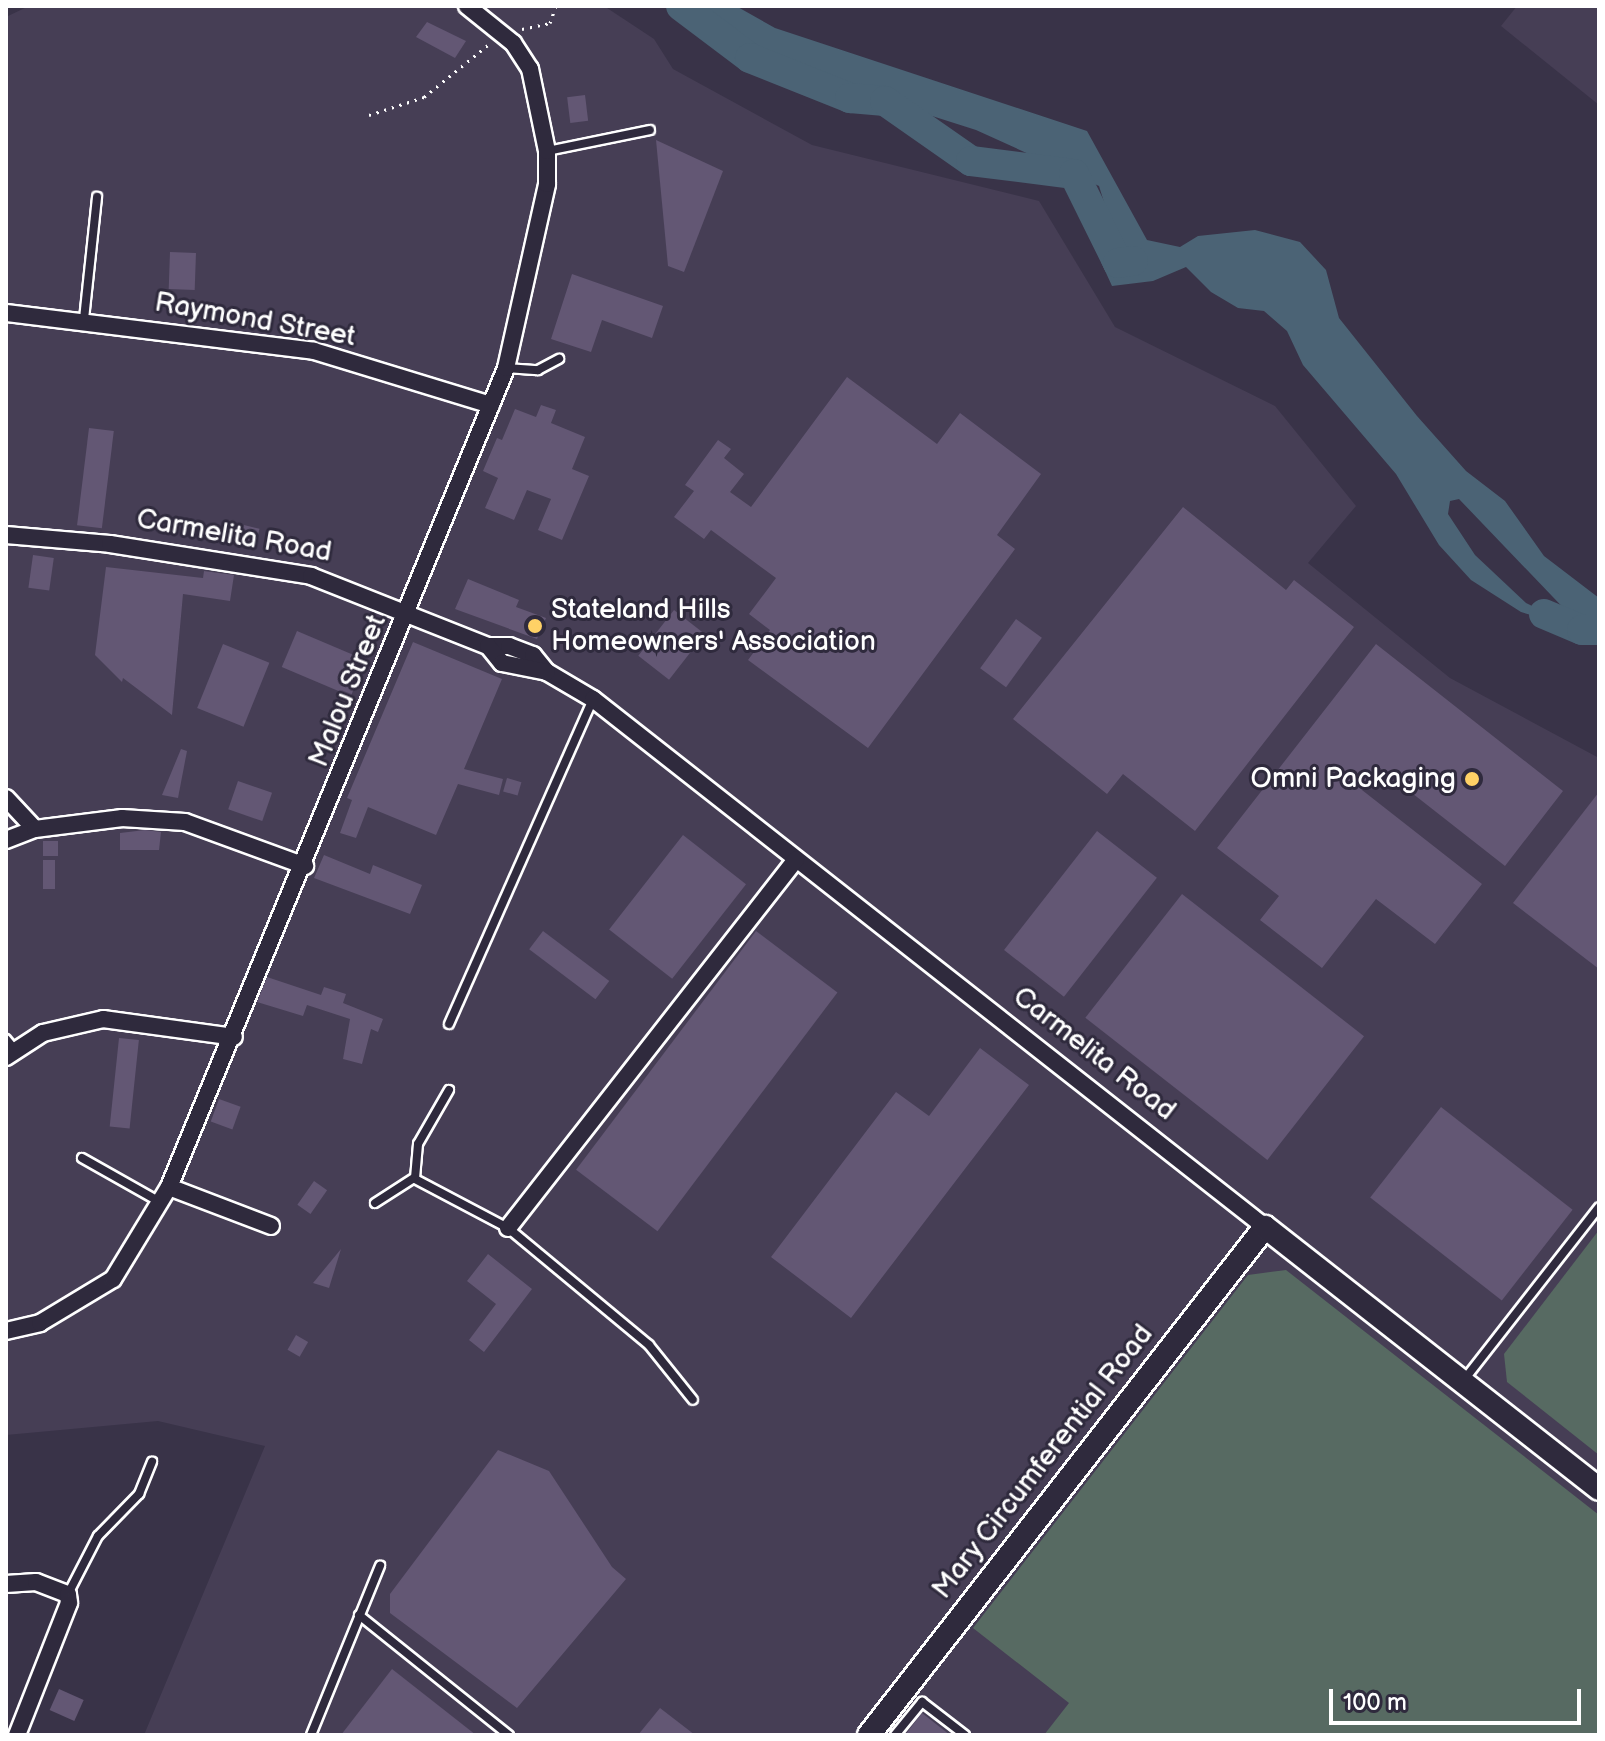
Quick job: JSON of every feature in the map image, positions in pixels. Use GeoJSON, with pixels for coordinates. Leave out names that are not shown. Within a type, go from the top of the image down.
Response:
{"type":"FeatureCollection","features":[{"type":"Feature","properties":{"kind":"street","name":"Malou Street"},"geometry":{"type":"LineString","coordinates":[[6,1331],[40,1323],[113,1279],[164,1195],[305,866],[506,368],[547,184],[547,151],[530,69],[501,33],[467,6]]}},
{"type":"Feature","properties":{"kind":"street","name":"Raymond Street"},"geometry":{"type":"LineString","coordinates":[[6,313],[84,319],[314,351],[491,405]]}},
{"type":"Feature","properties":{"kind":"street","name":"Carmelita Road"},"geometry":{"type":"LineString","coordinates":[[6,535],[258,565],[311,576],[409,611],[488,646],[509,646],[533,655],[547,672],[593,699],[1599,1489]]}},
{"type":"Feature","properties":{"kind":"street"},"geometry":{"type":"LineString","coordinates":[[6,798],[35,829]]}},
{"type":"Feature","properties":{"kind":"street"},"geometry":{"type":"LineString","coordinates":[[6,840],[35,829],[122,818],[185,822],[305,866]]}},
{"type":"Feature","properties":{"kind":"street"},"geometry":{"type":"LineString","coordinates":[[508,1228],[796,859]]}},
{"type":"Feature","properties":{"kind":"street"},"geometry":{"type":"LineString","coordinates":[[9,1048],[43,1033],[103,1019],[234,1037]]}},
{"type":"Feature","properties":{"kind":"street"},"geometry":{"type":"LineString","coordinates":[[164,1195],[271,1226]]}},
{"type":"Feature","properties":{"kind":"street","name":"Mary Circumferential Road"},"geometry":{"type":"LineString","coordinates":[[869,1735],[1265,1227]]}},
{"type":"Feature","properties":{"kind":"street"},"geometry":{"type":"LineString","coordinates":[[6,1584],[26,1580],[68,1594],[65,1620],[17,1735]]}},
{"type":"Feature","properties":{"kind":"lane"},"geometry":{"type":"LineString","coordinates":[[547,151],[650,130]]}},
{"type":"Feature","properties":{"kind":"lane"},"geometry":{"type":"LineString","coordinates":[[84,319],[97,197]]}},
{"type":"Feature","properties":{"kind":"lane"},"geometry":{"type":"LineString","coordinates":[[506,368],[538,370],[559,359]]}},
{"type":"Feature","properties":{"kind":"lane"},"geometry":{"type":"LineString","coordinates":[[449,1024],[593,699]]}},
{"type":"Feature","properties":{"kind":"lane"},"geometry":{"type":"LineString","coordinates":[[414,1178],[418,1144],[449,1090]]}},
{"type":"Feature","properties":{"kind":"lane"},"geometry":{"type":"LineString","coordinates":[[82,1158],[164,1195]]}},
{"type":"Feature","properties":{"kind":"lane"},"geometry":{"type":"LineString","coordinates":[[414,1178],[508,1228],[649,1345],[693,1400]]}},
{"type":"Feature","properties":{"kind":"lane"},"geometry":{"type":"LineString","coordinates":[[375,1203],[414,1178]]}},
{"type":"Feature","properties":{"kind":"lane"},"geometry":{"type":"LineString","coordinates":[[1463,1382],[1599,1207]]}},
{"type":"Feature","properties":{"kind":"lane"},"geometry":{"type":"LineString","coordinates":[[68,1594],[98,1536],[139,1494],[152,1462]]}},
{"type":"Feature","properties":{"kind":"lane"},"geometry":{"type":"LineString","coordinates":[[311,1735],[380,1566]]}},
{"type":"Feature","properties":{"kind":"lane"},"geometry":{"type":"LineString","coordinates":[[359,1615],[509,1735]]}},
{"type":"Feature","properties":{"kind":"lane"},"geometry":{"type":"LineString","coordinates":[[895,1735],[922,1702],[965,1735]]}},
{"type":"Feature","properties":{"kind":"path"},"geometry":{"type":"LineString","coordinates":[[369,115],[424,97],[501,33],[550,23],[556,6]]}},
{"type":"Feature","properties":{"kind":"shaded area"},"geometry":{"type":"Polygon","coordinates":[[[29,6],[604,6],[654,39],[673,69],[812,145],[1039,201],[1115,327],[1275,406],[1356,506],[1308,563],[1450,678],[1599,758],[1599,1735],[144,1735],[265,1446],[158,1421],[6,1435],[6,17],[29,6]]]}},
{"type":"Feature","properties":{"kind":"shaded area"},"geometry":{"type":"Polygon","coordinates":[[[1517,6],[1599,6],[1599,105],[1501,26],[1517,6]]]}},
{"type":"Feature","properties":{"kind":"green space"},"geometry":{"type":"Polygon","coordinates":[[[1599,1230],[1599,1455],[1507,1382],[1504,1354],[1599,1230]]]}},
{"type":"Feature","properties":{"kind":"green space"},"geometry":{"type":"Polygon","coordinates":[[[1286,1270],[1599,1515],[1599,1735],[1044,1735],[1069,1703],[973,1628],[1248,1275],[1286,1270]]]}},
{"type":"Feature","properties":{"kind":"water"},"geometry":{"type":"Polygon","coordinates":[[[681,6],[736,6],[775,28],[1087,131],[1147,240],[1180,247],[1198,236],[1255,230],[1300,242],[1326,270],[1339,318],[1417,416],[1466,471],[1505,501],[1544,556],[1599,598],[1599,629],[1574,619],[1459,499],[1450,501],[1448,514],[1475,555],[1526,603],[1582,630],[1521,612],[1471,580],[1439,545],[1396,474],[1303,365],[1287,331],[1264,311],[1238,308],[1211,292],[1186,267],[1153,281],[1112,286],[1101,262],[1112,228],[1099,186],[976,130],[885,101],[850,98],[750,58],[681,6]]]}},
{"type":"Feature","properties":{"kind":"building"},"geometry":{"type":"Polygon","coordinates":[[[427,22],[466,41],[455,58],[416,37],[427,22]]]}},
{"type":"Feature","properties":{"kind":"building"},"geometry":{"type":"Polygon","coordinates":[[[585,95],[588,121],[570,123],[567,97],[585,95]]]}},
{"type":"Feature","properties":{"kind":"building"},"geometry":{"type":"Polygon","coordinates":[[[656,140],[723,171],[684,272],[668,266],[656,140]]]}},
{"type":"Feature","properties":{"kind":"building"},"geometry":{"type":"Polygon","coordinates":[[[170,252],[196,253],[195,290],[169,289],[170,252]]]}},
{"type":"Feature","properties":{"kind":"building"},"geometry":{"type":"Polygon","coordinates":[[[572,274],[663,306],[652,338],[602,320],[591,352],[551,339],[572,274]]]}},
{"type":"Feature","properties":{"kind":"building"},"geometry":{"type":"Polygon","coordinates":[[[847,377],[937,444],[960,413],[1041,474],[997,535],[1015,549],[868,748],[748,660],[770,630],[749,614],[776,578],[711,530],[704,539],[674,517],[694,491],[685,485],[718,440],[731,449],[724,458],[744,474],[730,492],[751,507],[847,377]]]}},
{"type":"Feature","properties":{"kind":"building"},"geometry":{"type":"Polygon","coordinates":[[[541,405],[556,410],[551,423],[585,437],[572,469],[589,476],[562,540],[538,530],[551,499],[527,490],[514,520],[485,508],[498,478],[483,471],[497,438],[502,440],[515,409],[536,417],[541,405]]]}},
{"type":"Feature","properties":{"kind":"building"},"geometry":{"type":"Polygon","coordinates":[[[89,428],[114,431],[102,528],[77,525],[89,428]]]}},
{"type":"Feature","properties":{"kind":"building"},"geometry":{"type":"Polygon","coordinates":[[[1183,507],[1286,590],[1294,580],[1354,627],[1195,831],[1123,774],[1107,794],[1013,719],[1183,507]]]}},
{"type":"Feature","properties":{"kind":"building"},"geometry":{"type":"Polygon","coordinates":[[[244,525],[260,529],[254,549],[239,545],[244,525]]]}},
{"type":"Feature","properties":{"kind":"building"},"geometry":{"type":"Polygon","coordinates":[[[33,555],[54,558],[49,591],[28,588],[33,555]]]}},
{"type":"Feature","properties":{"kind":"building"},"geometry":{"type":"Polygon","coordinates":[[[106,567],[203,578],[204,571],[234,575],[230,601],[183,594],[172,715],[123,678],[122,682],[95,655],[106,567]]]}},
{"type":"Feature","properties":{"kind":"building"},"geometry":{"type":"Polygon","coordinates":[[[468,579],[519,600],[516,607],[546,618],[537,639],[455,609],[468,579]]]}},
{"type":"Feature","properties":{"kind":"building"},"geometry":{"type":"Polygon","coordinates":[[[674,610],[705,634],[669,680],[638,656],[674,610]]]}},
{"type":"Feature","properties":{"kind":"building"},"geometry":{"type":"Polygon","coordinates":[[[1016,619],[1042,638],[1006,687],[980,668],[1016,619]]]}},
{"type":"Feature","properties":{"kind":"building"},"geometry":{"type":"Polygon","coordinates":[[[297,631],[366,660],[351,696],[282,667],[297,631]]]}},
{"type":"Feature","properties":{"kind":"building"},"geometry":{"type":"Polygon","coordinates":[[[413,642],[502,679],[464,769],[503,779],[499,795],[458,784],[436,835],[368,807],[356,838],[340,833],[352,800],[347,798],[413,642]]]}},
{"type":"Feature","properties":{"kind":"building"},"geometry":{"type":"Polygon","coordinates":[[[223,644],[269,663],[244,727],[197,708],[223,644]]]}},
{"type":"Feature","properties":{"kind":"building"},"geometry":{"type":"Polygon","coordinates":[[[1376,644],[1563,791],[1505,866],[1380,768],[1362,790],[1482,884],[1435,944],[1376,899],[1322,968],[1260,920],[1279,896],[1217,848],[1376,644]]]}},
{"type":"Feature","properties":{"kind":"building"},"geometry":{"type":"Polygon","coordinates":[[[181,749],[187,751],[178,798],[162,795],[181,749]]]}},
{"type":"Feature","properties":{"kind":"building"},"geometry":{"type":"Polygon","coordinates":[[[507,778],[521,782],[518,796],[503,791],[507,778]]]}},
{"type":"Feature","properties":{"kind":"building"},"geometry":{"type":"Polygon","coordinates":[[[238,781],[272,793],[262,821],[228,809],[238,781]]]}},
{"type":"Feature","properties":{"kind":"building"},"geometry":{"type":"Polygon","coordinates":[[[1599,792],[1599,969],[1513,903],[1599,792]]]}},
{"type":"Feature","properties":{"kind":"building"},"geometry":{"type":"Polygon","coordinates":[[[1097,831],[1157,878],[1064,997],[1004,950],[1097,831]]]}},
{"type":"Feature","properties":{"kind":"building"},"geometry":{"type":"Polygon","coordinates":[[[161,832],[159,850],[120,850],[120,833],[161,832]]]}},
{"type":"Feature","properties":{"kind":"building"},"geometry":{"type":"Polygon","coordinates":[[[683,835],[746,884],[672,979],[609,930],[683,835]]]}},
{"type":"Feature","properties":{"kind":"building"},"geometry":{"type":"Polygon","coordinates":[[[43,841],[58,841],[58,856],[43,856],[43,841]]]}},
{"type":"Feature","properties":{"kind":"building"},"geometry":{"type":"Polygon","coordinates":[[[324,855],[370,874],[373,865],[422,885],[410,914],[314,878],[324,855]]]}},
{"type":"Feature","properties":{"kind":"building"},"geometry":{"type":"Polygon","coordinates":[[[43,860],[55,860],[55,889],[43,889],[43,860]]]}},
{"type":"Feature","properties":{"kind":"building"},"geometry":{"type":"Polygon","coordinates":[[[1182,894],[1364,1036],[1267,1160],[1085,1018],[1182,894]]]}},
{"type":"Feature","properties":{"kind":"building"},"geometry":{"type":"Polygon","coordinates":[[[543,931],[609,981],[595,999],[529,949],[543,931]]]}},
{"type":"Feature","properties":{"kind":"building"},"geometry":{"type":"Polygon","coordinates":[[[756,931],[837,992],[658,1231],[576,1170],[756,931]]]}},
{"type":"Feature","properties":{"kind":"building"},"geometry":{"type":"Polygon","coordinates":[[[267,977],[321,995],[324,987],[346,994],[343,1003],[383,1019],[378,1032],[371,1029],[362,1064],[343,1059],[350,1019],[307,1005],[303,1016],[257,1002],[267,977]]]}},
{"type":"Feature","properties":{"kind":"building"},"geometry":{"type":"Polygon","coordinates":[[[119,1038],[139,1040],[130,1129],[110,1127],[119,1038]]]}},
{"type":"Feature","properties":{"kind":"building"},"geometry":{"type":"Polygon","coordinates":[[[980,1048],[1029,1085],[851,1318],[771,1257],[896,1092],[929,1116],[980,1048]]]}},
{"type":"Feature","properties":{"kind":"building"},"geometry":{"type":"Polygon","coordinates":[[[219,1099],[241,1107],[232,1129],[211,1122],[219,1099]]]}},
{"type":"Feature","properties":{"kind":"building"},"geometry":{"type":"Polygon","coordinates":[[[1441,1107],[1573,1210],[1502,1300],[1370,1198],[1441,1107]]]}},
{"type":"Feature","properties":{"kind":"building"},"geometry":{"type":"Polygon","coordinates":[[[314,1181],[327,1190],[310,1214],[297,1205],[314,1181]]]}},
{"type":"Feature","properties":{"kind":"building"},"geometry":{"type":"Polygon","coordinates":[[[341,1249],[329,1288],[313,1283],[341,1249]]]}},
{"type":"Feature","properties":{"kind":"building"},"geometry":{"type":"Polygon","coordinates":[[[488,1254],[532,1289],[484,1352],[469,1340],[496,1304],[467,1281],[488,1254]]]}},
{"type":"Feature","properties":{"kind":"building"},"geometry":{"type":"Polygon","coordinates":[[[296,1335],[308,1342],[300,1357],[288,1350],[296,1335]]]}},
{"type":"Feature","properties":{"kind":"building"},"geometry":{"type":"Polygon","coordinates":[[[498,1450],[549,1471],[612,1567],[626,1579],[517,1708],[390,1613],[390,1594],[498,1450]]]}},
{"type":"Feature","properties":{"kind":"building"},"geometry":{"type":"Polygon","coordinates":[[[392,1669],[476,1735],[341,1735],[392,1669]]]}},
{"type":"Feature","properties":{"kind":"building"},"geometry":{"type":"Polygon","coordinates":[[[59,1689],[84,1700],[74,1721],[50,1710],[59,1689]]]}},
{"type":"Feature","properties":{"kind":"building"},"geometry":{"type":"Polygon","coordinates":[[[660,1708],[695,1735],[638,1735],[660,1708]]]}},
{"type":"Feature","properties":{"kind":"building"},"geometry":{"type":"Polygon","coordinates":[[[922,1713],[950,1735],[905,1735],[922,1713]]]}},
{"type":"Feature","properties":{"kind":"waterway"},"geometry":{"type":"LineString","coordinates":[[681,6],[750,58],[850,98],[885,101],[971,161],[1074,174],[1118,263],[1133,261]]}},
{"type":"Feature","properties":{"kind":"waterway"},"geometry":{"type":"LineString","coordinates":[[1544,614],[1582,630],[1599,630]]}},
{"type":"Feature","properties":{"kind":"place","name":"Stateland Hills Homeowners' Association"},"geometry":{"type":"Point","coordinates":[535,626]}},
{"type":"Feature","properties":{"kind":"place","name":"Omni Packaging"},"geometry":{"type":"Point","coordinates":[1472,779]}}]}
